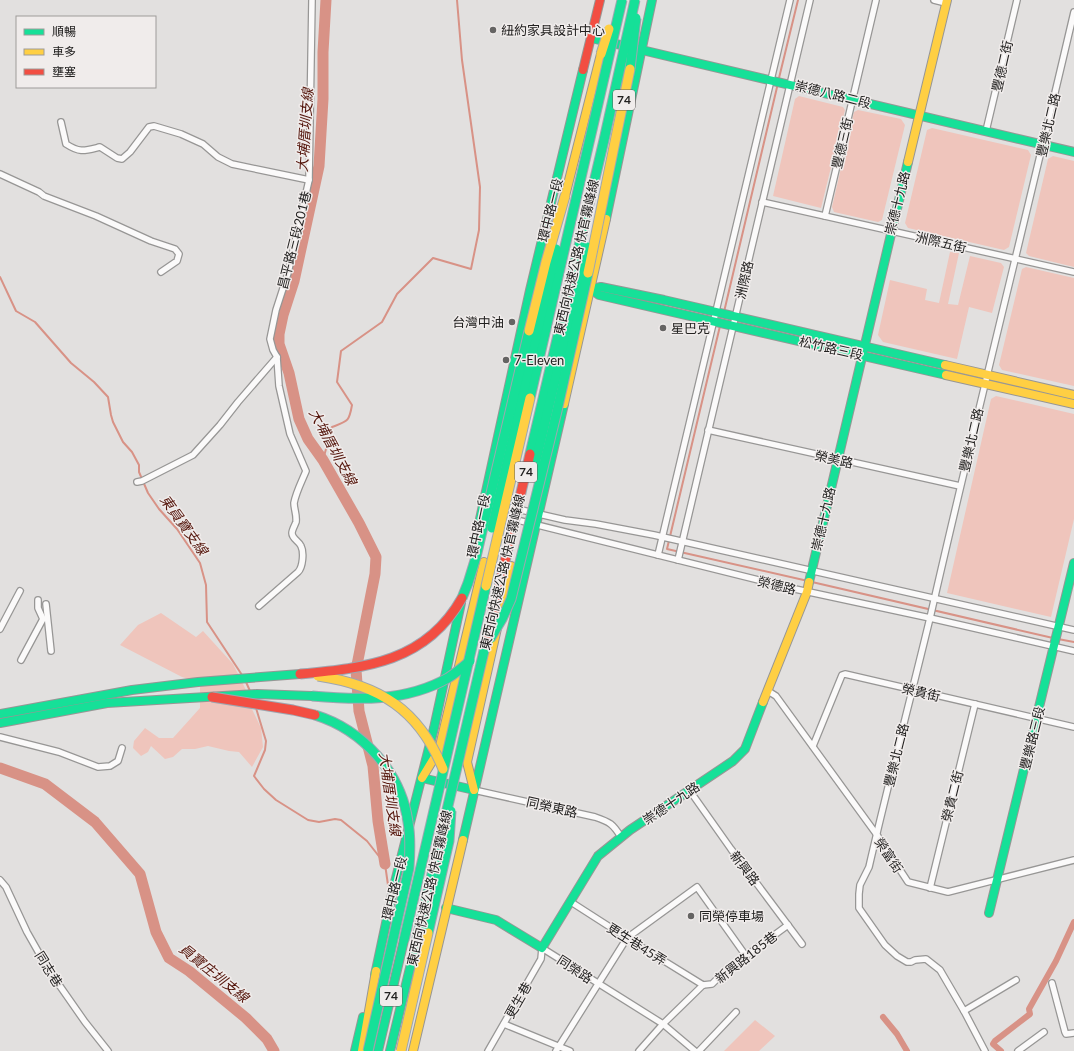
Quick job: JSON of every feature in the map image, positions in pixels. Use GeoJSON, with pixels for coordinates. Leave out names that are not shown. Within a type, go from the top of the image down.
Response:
{"type":"FeatureCollection","features":[{"type":"Feature","properties":{"kind":"main road","name":"環中路一段"},"geometry":{"type":"LineString","coordinates":[[355,1051],[376,971],[393,890],[422,778],[534,276],[600,0]]}},
{"type":"Feature","properties":{"kind":"main road","name":"74"},"geometry":{"type":"LineString","coordinates":[[422,778],[439,750],[558,239],[565,196],[601,54],[618,0]]}},
{"type":"Feature","properties":{"kind":"main road","name":"東西向快速公路 快官霧峰線"},"geometry":{"type":"LineString","coordinates":[[378,1051],[622,0]]}},
{"type":"Feature","properties":{"kind":"main road","name":"東西向快速公路 快官霧峰線"},"geometry":{"type":"LineString","coordinates":[[390,1051],[604,140],[635,0]]}},
{"type":"Feature","properties":{"kind":"main road","name":"74"},"geometry":{"type":"LineString","coordinates":[[474,790],[467,762],[511,566],[584,257],[602,199],[632,63],[638,0]]}},
{"type":"Feature","properties":{"kind":"main road"},"geometry":{"type":"LineString","coordinates":[[413,1051],[537,524],[625,132],[652,0]]}},
{"type":"Feature","properties":{"kind":"main road","name":"崇德十九路"},"geometry":{"type":"LineString","coordinates":[[542,948],[598,856],[621,837],[733,761],[745,749],[807,592],[837,459],[946,1]]}},
{"type":"Feature","properties":{"kind":"main road","name":"崇德八路二段"},"geometry":{"type":"LineString","coordinates":[[591,38],[1074,152]]}},
{"type":"Feature","properties":{"kind":"main road"},"geometry":{"type":"LineString","coordinates":[[0,714],[132,690],[198,682],[300,674],[370,666],[387,662],[425,641],[453,613],[472,574],[531,322],[552,238],[565,196]]}},
{"type":"Feature","properties":{"kind":"main road"},"geometry":{"type":"LineString","coordinates":[[0,723],[107,704],[192,697],[257,694],[370,699],[405,695],[428,688],[449,677],[474,658],[491,637],[511,599],[518,574],[590,264],[602,199]]}},
{"type":"Feature","properties":{"kind":"main road","name":"松竹路三段"},"geometry":{"type":"LineString","coordinates":[[534,276],[590,289],[599,295],[734,321],[986,379],[1074,404]]}},
{"type":"Feature","properties":{"kind":"main road","name":"松竹路三段"},"geometry":{"type":"LineString","coordinates":[[986,379],[1074,394]]}},
{"type":"Feature","properties":{"kind":"main road","name":"豐樂路三段"},"geometry":{"type":"LineString","coordinates":[[989,913],[1060,627],[1074,563]]}},
{"type":"Feature","properties":{"kind":"main road"},"geometry":{"type":"LineString","coordinates":[[300,674],[349,682],[377,692],[388,699],[412,718],[425,733],[437,754],[449,788],[451,816],[449,841],[401,1051]]}},
{"type":"Feature","properties":{"kind":"main road"},"geometry":{"type":"LineString","coordinates":[[212,697],[275,707],[309,714],[328,720],[351,733],[372,750],[389,771],[402,794],[408,813],[411,838],[410,855],[399,914],[368,1051]]}},
{"type":"Feature","properties":{"kind":"main road"},"geometry":{"type":"LineString","coordinates":[[422,778],[474,790]]}},
{"type":"Feature","properties":{"kind":"main road","name":"同榮路"},"geometry":{"type":"LineString","coordinates":[[446,908],[496,920],[542,948]]}},
{"type":"Feature","properties":{"kind":"main road","name":"74"},"geometry":{"type":"LineString","coordinates":[[362,1051],[376,971]]}},
{"type":"Feature","properties":{"kind":"street","name":"昌平路三段201巷"},"geometry":{"type":"LineString","coordinates":[[258,606],[298,572],[301,569],[302,564],[302,547],[293,537],[292,533],[296,521],[294,505],[295,499],[306,471],[288,427],[279,386],[277,357],[270,339],[276,310],[288,273],[309,180],[312,0]]}},
{"type":"Feature","properties":{"kind":"street","name":"洲際路"},"geometry":{"type":"LineString","coordinates":[[680,555],[762,202],[780,82],[790,0]]}},
{"type":"Feature","properties":{"kind":"street","name":"洲際路"},"geometry":{"type":"LineString","coordinates":[[658,555],[667,538],[715,317],[780,82],[810,0]]}},
{"type":"Feature","properties":{"kind":"street","name":"豐德三街"},"geometry":{"type":"LineString","coordinates":[[825,216],[876,0]]}},
{"type":"Feature","properties":{"kind":"street"},"geometry":{"type":"LineString","coordinates":[[934,0],[946,1]]}},
{"type":"Feature","properties":{"kind":"street","name":"豐德二街"},"geometry":{"type":"LineString","coordinates":[[986,131],[1017,0]]}},
{"type":"Feature","properties":{"kind":"street","name":"豐樂北二路"},"geometry":{"type":"LineString","coordinates":[[964,1011],[940,970],[926,958],[907,962],[897,956],[886,945],[859,908],[859,894],[860,885],[869,867],[930,618],[960,486],[1074,12]]}},
{"type":"Feature","properties":{"kind":"street"},"geometry":{"type":"LineString","coordinates":[[61,122],[66,144],[77,150],[83,151],[100,147],[117,158],[122,159],[130,152],[149,127],[154,126],[181,134],[203,144],[213,153],[228,162],[309,180]]}},
{"type":"Feature","properties":{"kind":"street"},"geometry":{"type":"LineString","coordinates":[[0,174],[39,192],[44,196],[96,216],[151,241],[175,249],[179,254],[177,261],[161,272]]}},
{"type":"Feature","properties":{"kind":"street","name":"洲際五街"},"geometry":{"type":"LineString","coordinates":[[762,202],[1074,272]]}},
{"type":"Feature","properties":{"kind":"street"},"geometry":{"type":"LineString","coordinates":[[137,482],[142,482],[193,455],[277,357]]}},
{"type":"Feature","properties":{"kind":"street","name":"榮美路"},"geometry":{"type":"LineString","coordinates":[[708,430],[960,486]]}},
{"type":"Feature","properties":{"kind":"street","name":"榮德路"},"geometry":{"type":"LineString","coordinates":[[484,502],[565,520],[596,524],[667,538],[1074,630]]}},
{"type":"Feature","properties":{"kind":"street","name":"榮德路"},"geometry":{"type":"LineString","coordinates":[[481,511],[658,555],[680,555],[807,592],[1074,651]]}},
{"type":"Feature","properties":{"kind":"street"},"geometry":{"type":"LineString","coordinates":[[0,629],[20,591]]}},
{"type":"Feature","properties":{"kind":"street"},"geometry":{"type":"LineString","coordinates":[[21,660],[43,619],[38,608],[38,600]]}},
{"type":"Feature","properties":{"kind":"street"},"geometry":{"type":"LineString","coordinates":[[46,604],[51,651]]}},
{"type":"Feature","properties":{"kind":"street","name":"榮貴街"},"geometry":{"type":"LineString","coordinates":[[813,746],[842,675],[848,674],[1074,727]]}},
{"type":"Feature","properties":{"kind":"street","name":"榮富街"},"geometry":{"type":"LineString","coordinates":[[768,691],[776,696],[813,746],[877,835],[908,882],[948,892],[1074,860]]}},
{"type":"Feature","properties":{"kind":"street","name":"榮貴二街"},"geometry":{"type":"LineString","coordinates":[[930,888],[975,704]]}},
{"type":"Feature","properties":{"kind":"street"},"geometry":{"type":"LineString","coordinates":[[0,737],[59,752],[98,767],[110,766],[118,761],[122,748]]}},
{"type":"Feature","properties":{"kind":"street","name":"同榮東路"},"geometry":{"type":"LineString","coordinates":[[474,790],[602,819],[615,826],[621,837]]}},
{"type":"Feature","properties":{"kind":"street","name":"新興路"},"geometry":{"type":"LineString","coordinates":[[690,791],[802,944]]}},
{"type":"Feature","properties":{"kind":"street","name":"同志巷"},"geometry":{"type":"LineString","coordinates":[[0,880],[6,887],[27,932],[48,970],[85,1022],[108,1051]]}},
{"type":"Feature","properties":{"kind":"street"},"geometry":{"type":"LineString","coordinates":[[558,1049],[627,938],[697,887],[746,956]]}},
{"type":"Feature","properties":{"kind":"street","name":"更生巷45弄"},"geometry":{"type":"LineString","coordinates":[[570,902],[704,985]]}},
{"type":"Feature","properties":{"kind":"street","name":"新興路185巷"},"geometry":{"type":"LineString","coordinates":[[639,1051],[663,1024],[704,985],[712,984],[724,972],[788,925]]}},
{"type":"Feature","properties":{"kind":"street","name":"同榮路"},"geometry":{"type":"LineString","coordinates":[[542,948],[663,1024],[695,1051]]}},
{"type":"Feature","properties":{"kind":"street","name":"更生巷"},"geometry":{"type":"LineString","coordinates":[[488,1051],[541,959],[542,948]]}},
{"type":"Feature","properties":{"kind":"street"},"geometry":{"type":"LineString","coordinates":[[985,1051],[964,1011],[1016,980]]}},
{"type":"Feature","properties":{"kind":"street"},"geometry":{"type":"LineString","coordinates":[[1052,983],[1066,1034],[1074,1033]]}},
{"type":"Feature","properties":{"kind":"street"},"geometry":{"type":"LineString","coordinates":[[700,1051],[736,1012]]}},
{"type":"Feature","properties":{"kind":"street"},"geometry":{"type":"LineString","coordinates":[[504,1024],[558,1049],[570,1051]]}},
{"type":"Feature","properties":{"kind":"street"},"geometry":{"type":"LineString","coordinates":[[1018,1051],[1044,1032]]}},
{"type":"Feature","properties":{"kind":"shaded area"},"geometry":{"type":"Polygon","coordinates":[[[799,96],[843,107],[845,110],[821,208],[773,196],[795,99],[799,96]]]}},
{"type":"Feature","properties":{"kind":"shaded area"},"geometry":{"type":"Polygon","coordinates":[[[858,110],[901,119],[905,125],[882,220],[878,222],[834,212],[832,207],[854,112],[858,110]]]}},
{"type":"Feature","properties":{"kind":"shaded area"},"geometry":{"type":"Polygon","coordinates":[[[932,128],[1028,150],[1031,155],[1009,247],[1004,250],[908,228],[905,223],[927,130],[932,128]]]}},
{"type":"Feature","properties":{"kind":"shaded area"},"geometry":{"type":"Polygon","coordinates":[[[1053,156],[1074,161],[1074,267],[1029,256],[1026,253],[1048,159],[1053,156]]]}},
{"type":"Feature","properties":{"kind":"shaded area"},"geometry":{"type":"Polygon","coordinates":[[[950,252],[959,253],[948,304],[958,305],[970,256],[1001,263],[1004,267],[992,313],[969,307],[957,359],[883,342],[878,335],[890,280],[927,289],[925,300],[939,303],[950,252]]]}},
{"type":"Feature","properties":{"kind":"shaded area"},"geometry":{"type":"Polygon","coordinates":[[[1026,267],[1074,278],[1074,386],[1002,370],[999,365],[1022,269],[1026,267]]]}},
{"type":"Feature","properties":{"kind":"shaded area"},"geometry":{"type":"Polygon","coordinates":[[[996,396],[1074,414],[1074,519],[1051,617],[947,593],[991,399],[996,396]]]}},
{"type":"Feature","properties":{"kind":"shaded area"},"geometry":{"type":"Polygon","coordinates":[[[161,613],[196,637],[203,631],[233,664],[247,692],[250,705],[261,728],[263,747],[252,767],[239,752],[208,746],[195,749],[182,749],[173,757],[165,759],[151,746],[148,752],[141,756],[133,748],[134,741],[145,728],[159,738],[173,738],[200,708],[200,682],[182,677],[120,645],[138,625],[161,613]]]}},
{"type":"Feature","properties":{"kind":"shaded area"},"geometry":{"type":"Polygon","coordinates":[[[755,1020],[775,1036],[759,1051],[724,1051],[755,1020]]]}},
{"type":"Feature","properties":{"kind":"waterway","name":"大埔厝圳支線"},"geometry":{"type":"LineString","coordinates":[[326,0],[319,166],[294,281],[283,315],[279,334],[279,344],[289,373],[299,419],[308,439],[323,460],[359,523],[376,557],[375,574],[356,670],[359,711],[373,766],[378,821],[385,864]]}},
{"type":"Feature","properties":{"kind":"waterway"},"geometry":{"type":"LineString","coordinates":[[323,460],[332,427],[345,422],[349,418],[352,405],[337,382],[341,351],[382,322],[397,294],[433,258],[471,269],[479,230],[480,187],[462,60],[457,0]]}},
{"type":"Feature","properties":{"kind":"waterway"},"geometry":{"type":"LineString","coordinates":[[779,78],[798,0]]}},
{"type":"Feature","properties":{"kind":"waterway"},"geometry":{"type":"LineString","coordinates":[[724,312],[778,83]]}},
{"type":"Feature","properties":{"kind":"waterway","name":"東員寶支線"},"geometry":{"type":"LineString","coordinates":[[0,277],[16,311],[35,322],[71,363],[94,382],[108,397],[113,422],[123,442],[132,452],[139,465],[139,472],[148,493],[159,509],[177,529],[200,563],[206,585],[207,622],[242,675]]}},
{"type":"Feature","properties":{"kind":"waterway"},"geometry":{"type":"LineString","coordinates":[[720,326],[667,549],[808,581]]}},
{"type":"Feature","properties":{"kind":"waterway"},"geometry":{"type":"LineString","coordinates":[[812,582],[1053,638]]}},
{"type":"Feature","properties":{"kind":"waterway"},"geometry":{"type":"LineString","coordinates":[[1058,639],[1074,642]]}},
{"type":"Feature","properties":{"kind":"waterway","name":"東員寶支線"},"geometry":{"type":"LineString","coordinates":[[246,682],[250,691]]}},
{"type":"Feature","properties":{"kind":"waterway","name":"東員寶支線"},"geometry":{"type":"LineString","coordinates":[[256,708],[266,741],[265,750],[254,776],[264,789],[276,800],[308,820],[319,822],[335,819],[341,820],[367,841],[385,864],[389,892]]}},
{"type":"Feature","properties":{"kind":"waterway","name":"員寶庄圳支線"},"geometry":{"type":"LineString","coordinates":[[0,768],[45,784],[95,822],[140,874],[156,932],[169,958],[189,971],[246,1018],[267,1039],[274,1051]]}},
{"type":"Feature","properties":{"kind":"waterway"},"geometry":{"type":"LineString","coordinates":[[1001,1051],[993,1044],[1030,1014],[1029,1009],[1056,961],[1074,922]]}},
{"type":"Feature","properties":{"kind":"waterway"},"geometry":{"type":"LineString","coordinates":[[883,1017],[897,1034],[907,1051]]}},
{"type":"Feature","properties":{"kind":"traffic: fast"},"geometry":{"type":"LineString","coordinates":[[530,398],[622,0]]}},
{"type":"Feature","properties":{"kind":"traffic: fast"},"geometry":{"type":"LineString","coordinates":[[530,454],[604,140],[635,0]]}},
{"type":"Feature","properties":{"kind":"traffic: fast"},"geometry":{"type":"LineString","coordinates":[[606,219],[652,0]]}},
{"type":"Feature","properties":{"kind":"traffic: fast"},"geometry":{"type":"LineString","coordinates":[[630,69],[636,18]]}},
{"type":"Feature","properties":{"kind":"traffic: fast"},"geometry":{"type":"LineString","coordinates":[[591,38],[1074,152]]}},
{"type":"Feature","properties":{"kind":"traffic: fast"},"geometry":{"type":"LineString","coordinates":[[473,551],[530,290],[583,70]]}},
{"type":"Feature","properties":{"kind":"traffic: fast"},"geometry":{"type":"LineString","coordinates":[[809,582],[908,162]]}},
{"type":"Feature","properties":{"kind":"traffic: fast"},"geometry":{"type":"LineString","coordinates":[[533,473],[587,247]]}},
{"type":"Feature","properties":{"kind":"traffic: fast"},"geometry":{"type":"LineString","coordinates":[[492,528],[556,249]]}},
{"type":"Feature","properties":{"kind":"traffic: fast"},"geometry":{"type":"LineString","coordinates":[[490,639],[502,619],[511,599],[557,411],[588,273]]}},
{"type":"Feature","properties":{"kind":"traffic: fast"},"geometry":{"type":"LineString","coordinates":[[591,289],[601,287],[664,300],[945,365]]}},
{"type":"Feature","properties":{"kind":"traffic: fast"},"geometry":{"type":"LineString","coordinates":[[587,288],[599,295],[946,375]]}},
{"type":"Feature","properties":{"kind":"traffic: fast"},"geometry":{"type":"LineString","coordinates":[[462,598],[476,557],[529,331]]}},
{"type":"Feature","properties":{"kind":"traffic: fast"},"geometry":{"type":"LineString","coordinates":[[463,840],[564,404]]}},
{"type":"Feature","properties":{"kind":"traffic: fast"},"geometry":{"type":"LineString","coordinates":[[989,913],[1074,563]]}},
{"type":"Feature","properties":{"kind":"traffic: fast"},"geometry":{"type":"LineString","coordinates":[[404,940],[486,586]]}},
{"type":"Feature","properties":{"kind":"traffic: fast"},"geometry":{"type":"LineString","coordinates":[[375,975],[393,890],[434,728],[461,603]]}},
{"type":"Feature","properties":{"kind":"traffic: fast"},"geometry":{"type":"LineString","coordinates":[[416,943],[487,638]]}},
{"type":"Feature","properties":{"kind":"traffic: fast"},"geometry":{"type":"LineString","coordinates":[[312,696],[382,698],[416,692],[448,678],[470,661]]}},
{"type":"Feature","properties":{"kind":"traffic: fast"},"geometry":{"type":"LineString","coordinates":[[0,714],[132,690],[198,682],[300,674]]}},
{"type":"Feature","properties":{"kind":"traffic: fast"},"geometry":{"type":"LineString","coordinates":[[0,723],[107,703],[257,694],[312,696]]}},
{"type":"Feature","properties":{"kind":"traffic: fast"},"geometry":{"type":"LineString","coordinates":[[446,908],[496,920],[542,948],[598,856],[630,830],[733,761],[745,749],[763,702]]}},
{"type":"Feature","properties":{"kind":"traffic: fast"},"geometry":{"type":"LineString","coordinates":[[315,715],[349,731],[364,742],[377,755],[397,786],[404,804],[409,828],[409,868],[368,1051]]}},
{"type":"Feature","properties":{"kind":"traffic: fast"},"geometry":{"type":"LineString","coordinates":[[422,778],[474,790]]}},
{"type":"Feature","properties":{"kind":"traffic: fast"},"geometry":{"type":"LineString","coordinates":[[428,933],[449,841],[451,811]]}},
{"type":"Feature","properties":{"kind":"traffic: fast"},"geometry":{"type":"LineString","coordinates":[[378,1051],[404,940]]}},
{"type":"Feature","properties":{"kind":"traffic: fast"},"geometry":{"type":"LineString","coordinates":[[390,1051],[416,943]]}},
{"type":"Feature","properties":{"kind":"traffic: fast"},"geometry":{"type":"LineString","coordinates":[[355,1051],[363,1017]]}},
{"type":"Feature","properties":{"kind":"traffic: slow"},"geometry":{"type":"LineString","coordinates":[[908,162],[947,0]]}},
{"type":"Feature","properties":{"kind":"traffic: slow"},"geometry":{"type":"LineString","coordinates":[[601,54],[609,29]]}},
{"type":"Feature","properties":{"kind":"traffic: slow"},"geometry":{"type":"LineString","coordinates":[[565,196],[601,54]]}},
{"type":"Feature","properties":{"kind":"traffic: slow"},"geometry":{"type":"LineString","coordinates":[[588,273],[630,69]]}},
{"type":"Feature","properties":{"kind":"traffic: slow"},"geometry":{"type":"LineString","coordinates":[[529,331],[546,262],[565,196]]}},
{"type":"Feature","properties":{"kind":"traffic: slow"},"geometry":{"type":"LineString","coordinates":[[564,404],[606,219]]}},
{"type":"Feature","properties":{"kind":"traffic: slow"},"geometry":{"type":"LineString","coordinates":[[945,365],[1074,395]]}},
{"type":"Feature","properties":{"kind":"traffic: slow"},"geometry":{"type":"LineString","coordinates":[[946,375],[1074,404]]}},
{"type":"Feature","properties":{"kind":"traffic: slow"},"geometry":{"type":"LineString","coordinates":[[486,586],[530,398]]}},
{"type":"Feature","properties":{"kind":"traffic: slow"},"geometry":{"type":"LineString","coordinates":[[422,778],[439,750],[484,562]]}},
{"type":"Feature","properties":{"kind":"traffic: slow"},"geometry":{"type":"LineString","coordinates":[[474,790],[467,762],[511,566]]}},
{"type":"Feature","properties":{"kind":"traffic: slow"},"geometry":{"type":"LineString","coordinates":[[763,702],[807,592],[809,582]]}},
{"type":"Feature","properties":{"kind":"traffic: slow"},"geometry":{"type":"LineString","coordinates":[[318,676],[340,680],[360,686],[395,704],[409,716],[422,731],[433,748],[443,769]]}},
{"type":"Feature","properties":{"kind":"traffic: slow"},"geometry":{"type":"LineString","coordinates":[[413,1051],[463,840]]}},
{"type":"Feature","properties":{"kind":"traffic: slow"},"geometry":{"type":"LineString","coordinates":[[401,1051],[428,933]]}},
{"type":"Feature","properties":{"kind":"traffic: slow"},"geometry":{"type":"LineString","coordinates":[[362,1051],[376,971]]}},
{"type":"Feature","properties":{"kind":"traffic: jam"},"geometry":{"type":"LineString","coordinates":[[583,70],[600,0]]}},
{"type":"Feature","properties":{"kind":"traffic: jam"},"geometry":{"type":"LineString","coordinates":[[487,638],[530,454]]}},
{"type":"Feature","properties":{"kind":"traffic: jam"},"geometry":{"type":"LineString","coordinates":[[300,674],[348,669],[371,664],[392,658],[412,649],[431,636],[447,619],[462,598]]}},
{"type":"Feature","properties":{"kind":"traffic: jam"},"geometry":{"type":"LineString","coordinates":[[212,697],[315,715]]}},
{"type":"Feature","properties":{"kind":"place","name":"紐約家具設計中心"},"geometry":{"type":"Point","coordinates":[493,30]}},
{"type":"Feature","properties":{"kind":"place","name":"台灣中油"},"geometry":{"type":"Point","coordinates":[512,322]}},
{"type":"Feature","properties":{"kind":"place","name":"星巴克"},"geometry":{"type":"Point","coordinates":[663,328]}},
{"type":"Feature","properties":{"kind":"place","name":"7-Eleven"},"geometry":{"type":"Point","coordinates":[506,360]}},
{"type":"Feature","properties":{"kind":"place","name":"同榮停車場"},"geometry":{"type":"Point","coordinates":[691,916]}}]}
